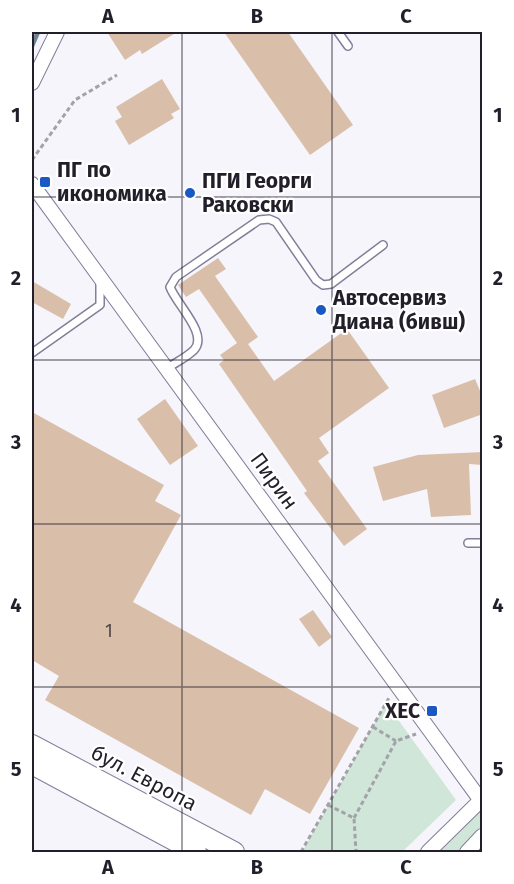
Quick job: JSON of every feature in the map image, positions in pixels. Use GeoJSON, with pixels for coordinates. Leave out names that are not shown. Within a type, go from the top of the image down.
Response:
{"type":"FeatureCollection","features":[{"type":"Feature","properties":{"kind":"main road","name":"бул. Европа"},"geometry":{"type":"LineString","coordinates":[[32,745],[234,852]]}},
{"type":"Feature","properties":{"kind":"main road","name":"бул. Европа"},"geometry":{"type":"LineString","coordinates":[[32,764],[196,852]]}},
{"type":"Feature","properties":{"kind":"street"},"geometry":{"type":"LineString","coordinates":[[32,83],[57,32]]}},
{"type":"Feature","properties":{"kind":"street","name":"Пирин"},"geometry":{"type":"LineString","coordinates":[[32,184],[482,800]]}},
{"type":"Feature","properties":{"kind":"street"},"geometry":{"type":"LineString","coordinates":[[428,852],[482,800]]}},
{"type":"Feature","properties":{"kind":"street"},"geometry":{"type":"LineString","coordinates":[[467,852],[483,836]]}},
{"type":"Feature","properties":{"kind":"lane"},"geometry":{"type":"LineString","coordinates":[[338,32],[348,46]]}},
{"type":"Feature","properties":{"kind":"lane"},"geometry":{"type":"LineString","coordinates":[[166,369],[195,349],[199,340],[198,332],[173,296],[170,287],[176,277],[259,220],[269,219],[276,222],[316,280],[323,285],[331,284],[384,245]]}},
{"type":"Feature","properties":{"kind":"lane"},"geometry":{"type":"LineString","coordinates":[[32,353],[100,305],[100,278]]}},
{"type":"Feature","properties":{"kind":"lane"},"geometry":{"type":"LineString","coordinates":[[468,543],[483,543]]}},
{"type":"Feature","properties":{"kind":"path"},"geometry":{"type":"LineString","coordinates":[[32,160],[75,100],[117,75]]}},
{"type":"Feature","properties":{"kind":"path"},"geometry":{"type":"LineString","coordinates":[[302,852],[397,684]]}},
{"type":"Feature","properties":{"kind":"path"},"geometry":{"type":"LineString","coordinates":[[373,727],[396,741]]}},
{"type":"Feature","properties":{"kind":"path"},"geometry":{"type":"LineString","coordinates":[[356,852],[354,818],[396,741],[430,729]]}},
{"type":"Feature","properties":{"kind":"path"},"geometry":{"type":"LineString","coordinates":[[328,805],[354,818]]}},
{"type":"Feature","properties":{"kind":"green space"},"geometry":{"type":"Polygon","coordinates":[[[386,703],[456,800],[402,852],[302,852],[386,703]]]}},
{"type":"Feature","properties":{"kind":"green space"},"geometry":{"type":"Polygon","coordinates":[[[482,802],[482,852],[428,852],[482,802]]]}},
{"type":"Feature","properties":{"kind":"building"},"geometry":{"type":"Polygon","coordinates":[[[107,32],[177,32],[142,54],[140,50],[125,60],[107,32]]]}},
{"type":"Feature","properties":{"kind":"building"},"geometry":{"type":"Polygon","coordinates":[[[224,32],[288,32],[353,125],[310,155],[224,32]]]}},
{"type":"Feature","properties":{"kind":"building"},"geometry":{"type":"Polygon","coordinates":[[[162,79],[180,109],[171,114],[174,118],[129,145],[115,121],[122,117],[116,107],[162,79]]]}},
{"type":"Feature","properties":{"kind":"building"},"geometry":{"type":"Polygon","coordinates":[[[218,258],[226,269],[215,276],[258,337],[248,344],[274,381],[347,329],[389,388],[319,438],[329,453],[318,461],[367,529],[344,546],[304,493],[307,491],[219,364],[224,360],[220,355],[237,343],[199,289],[186,297],[178,285],[218,258]]]}},
{"type":"Feature","properties":{"kind":"building"},"geometry":{"type":"Polygon","coordinates":[[[32,281],[71,304],[63,319],[32,302],[32,281]]]}},
{"type":"Feature","properties":{"kind":"building"},"geometry":{"type":"Polygon","coordinates":[[[475,379],[483,398],[483,414],[444,428],[432,395],[475,379]]]}},
{"type":"Feature","properties":{"kind":"building"},"geometry":{"type":"Polygon","coordinates":[[[165,399],[198,446],[170,465],[137,419],[165,399]]]}},
{"type":"Feature","properties":{"kind":"building"},"geometry":{"type":"Polygon","coordinates":[[[32,412],[164,485],[155,501],[181,515],[133,602],[359,728],[310,814],[265,789],[251,815],[45,700],[59,676],[32,660],[32,412]]]}},
{"type":"Feature","properties":{"kind":"building"},"geometry":{"type":"Polygon","coordinates":[[[483,452],[483,465],[469,464],[471,515],[431,517],[427,489],[383,501],[373,467],[418,455],[483,452]]]}},
{"type":"Feature","properties":{"kind":"building"},"geometry":{"type":"Polygon","coordinates":[[[313,610],[332,637],[319,647],[299,619],[313,610]]]}},
{"type":"Feature","properties":{"kind":"waterway"},"geometry":{"type":"LineString","coordinates":[[32,46],[38,32]]}},
{"type":"Feature","properties":{"kind":"place","name":"ПГ по икономика"},"geometry":{"type":"Point","coordinates":[45,182]}},
{"type":"Feature","properties":{"kind":"place","name":"ПГИ Георги Раковски"},"geometry":{"type":"Point","coordinates":[190,193]}},
{"type":"Feature","properties":{"kind":"place","name":"Автосервиз Диана (бивш)"},"geometry":{"type":"Point","coordinates":[321,310]}},
{"type":"Feature","properties":{"kind":"place","name":"ХЕС"},"geometry":{"type":"Point","coordinates":[432,711]}}]}
